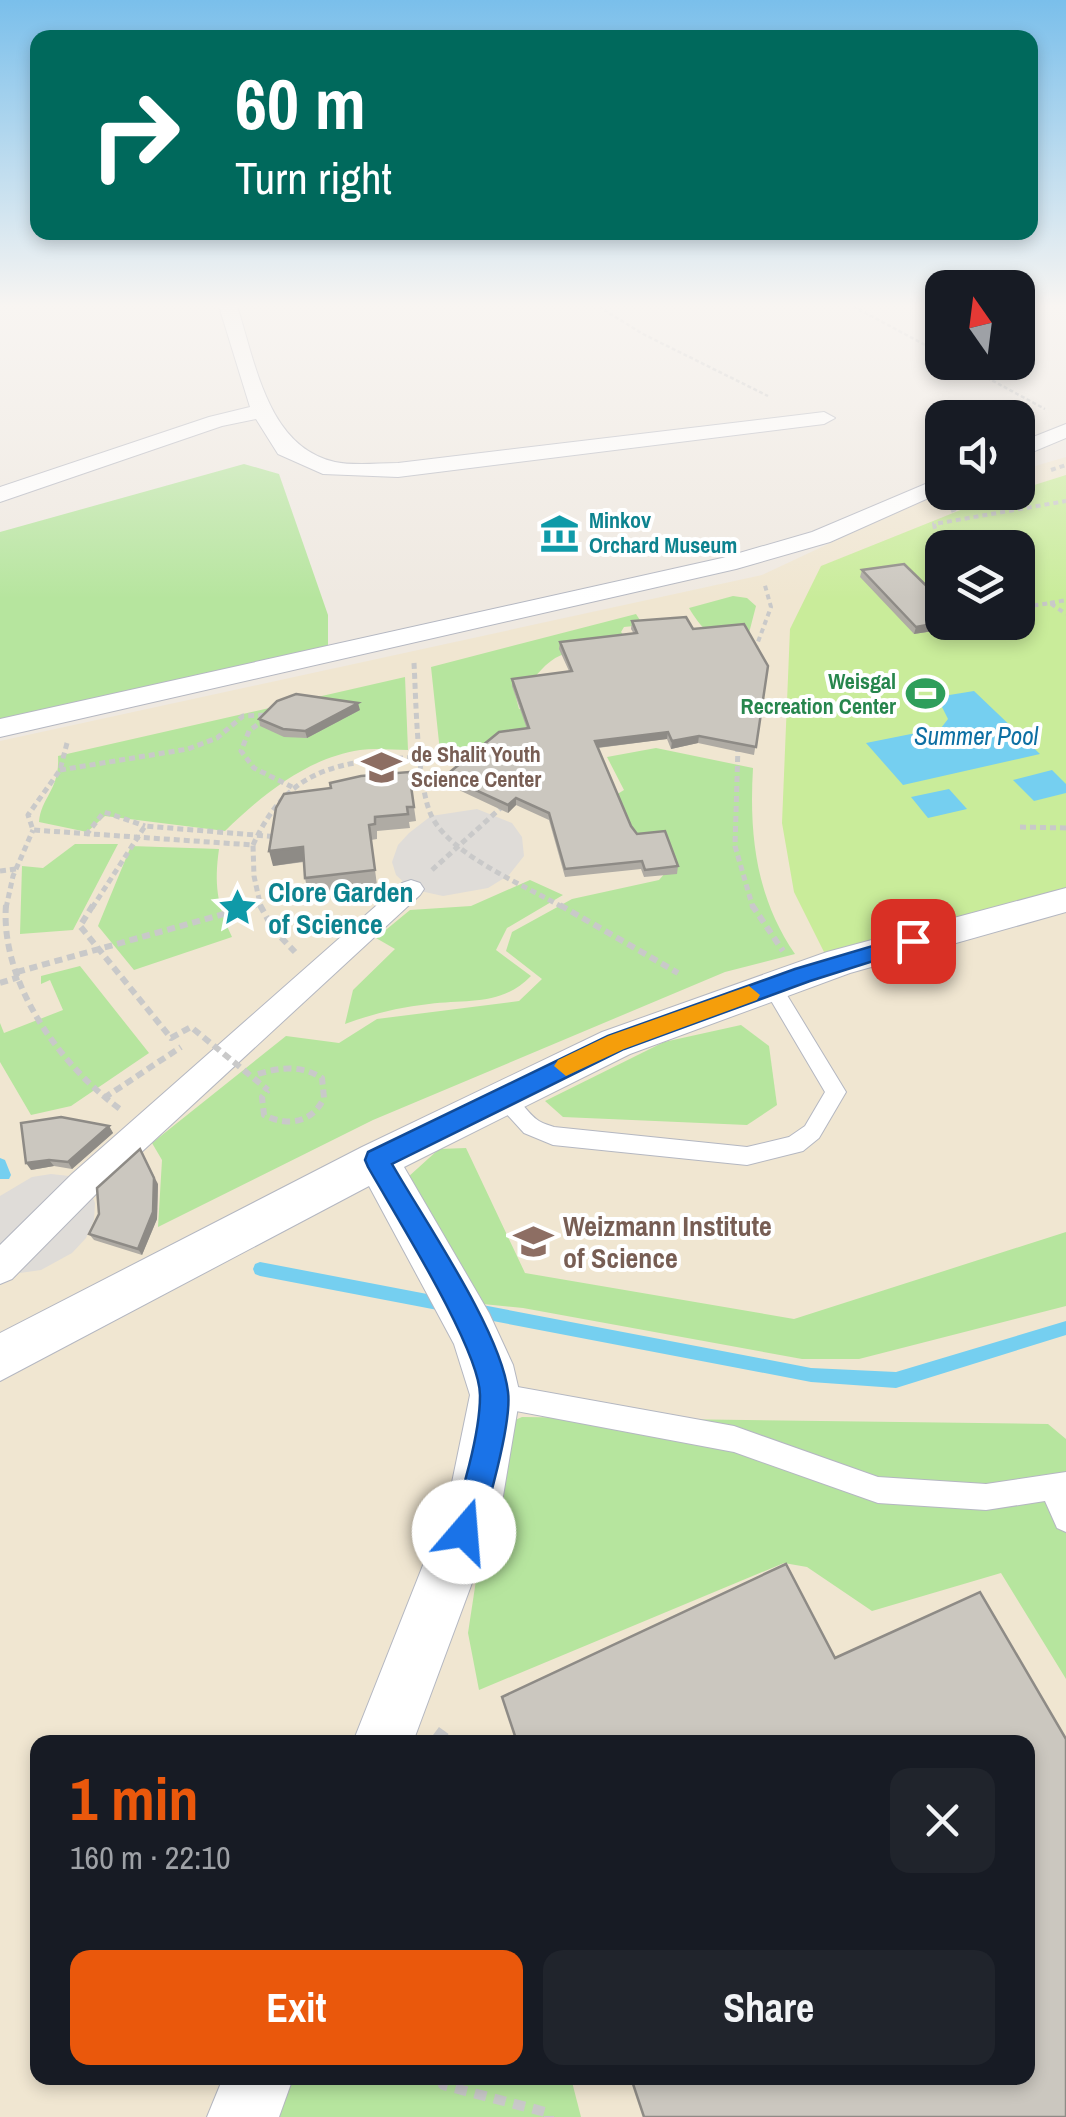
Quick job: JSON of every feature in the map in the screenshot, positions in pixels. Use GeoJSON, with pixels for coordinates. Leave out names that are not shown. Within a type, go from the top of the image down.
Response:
{"type":"FeatureCollection","features":[{"type":"Feature","properties":{"kind":"street"},"geometry":{"type":"LineString","coordinates":[[259,402],[286,449],[331,469],[398,470],[824,418]]}},
{"type":"Feature","properties":{"kind":"street"},"geometry":{"type":"LineString","coordinates":[[0,495],[201,426],[262,411]]}},
{"type":"Feature","properties":{"kind":"street"},"geometry":{"type":"LineString","coordinates":[[1035,444],[1066,430]]}},
{"type":"Feature","properties":{"kind":"street"},"geometry":{"type":"LineString","coordinates":[[0,728],[727,564],[821,537],[925,491]]}},
{"type":"Feature","properties":{"kind":"street"},"geometry":{"type":"LineString","coordinates":[[0,1268],[84,1184],[411,889]]}},
{"type":"Feature","properties":{"kind":"street"},"geometry":{"type":"LineString","coordinates":[[0,1358],[377,1160],[616,1042],[787,981],[1066,900]]}},
{"type":"Feature","properties":{"kind":"street"},"geometry":{"type":"LineString","coordinates":[[377,1160],[472,1329],[488,1365],[495,1395],[475,1502],[386,1735]]}},
{"type":"Feature","properties":{"kind":"street"},"geometry":{"type":"LineString","coordinates":[[243,2117],[255,2085]]}},
{"type":"Feature","properties":{"kind":"lane"},"geometry":{"type":"LineString","coordinates":[[501,1097],[531,1128],[553,1136],[746,1156],[768,1154],[804,1138],[836,1092],[787,981]]}},
{"type":"Feature","properties":{"kind":"lane"},"geometry":{"type":"LineString","coordinates":[[495,1395],[734,1439],[878,1490],[986,1497],[1059,1486],[1066,1520]]}},
{"type":"Feature","properties":{"kind":"path"},"geometry":{"type":"LineString","coordinates":[[785,402],[824,418]]}},
{"type":"Feature","properties":{"kind":"path"},"geometry":{"type":"LineString","coordinates":[[1031,402],[1050,412]]}},
{"type":"Feature","properties":{"kind":"path"},"geometry":{"type":"LineString","coordinates":[[936,530],[934,524],[1066,500]]}},
{"type":"Feature","properties":{"kind":"path"},"geometry":{"type":"LineString","coordinates":[[752,664],[772,608],[772,594],[764,582]]}},
{"type":"Feature","properties":{"kind":"path"},"geometry":{"type":"LineString","coordinates":[[1035,605],[1066,600]]}},
{"type":"Feature","properties":{"kind":"path"},"geometry":{"type":"LineString","coordinates":[[1050,603],[1066,614]]}},
{"type":"Feature","properties":{"kind":"path"},"geometry":{"type":"LineString","coordinates":[[414,662],[420,757],[431,816],[458,846],[678,973]]}},
{"type":"Feature","properties":{"kind":"path"},"geometry":{"type":"LineString","coordinates":[[60,770],[102,760],[180,754],[232,730],[243,716],[272,715],[243,736],[240,752],[244,763],[254,770],[292,787]]}},
{"type":"Feature","properties":{"kind":"path"},"geometry":{"type":"LineString","coordinates":[[67,742],[67,756],[60,770],[28,815],[33,830],[16,869],[4,924],[9,956],[59,1051],[103,1099],[149,1126]]}},
{"type":"Feature","properties":{"kind":"path"},"geometry":{"type":"LineString","coordinates":[[738,742],[733,823],[739,870],[787,981]]}},
{"type":"Feature","properties":{"kind":"path"},"geometry":{"type":"LineString","coordinates":[[320,973],[288,947],[257,906],[252,874],[254,845],[268,814],[292,787],[312,773],[336,764],[420,757]]}},
{"type":"Feature","properties":{"kind":"path"},"geometry":{"type":"LineString","coordinates":[[411,889],[508,801]]}},
{"type":"Feature","properties":{"kind":"path"},"geometry":{"type":"LineString","coordinates":[[86,835],[104,812],[145,826],[280,837]]}},
{"type":"Feature","properties":{"kind":"path"},"geometry":{"type":"LineString","coordinates":[[145,826],[80,926],[171,1038],[191,1027],[268,1090],[262,1097],[264,1115],[292,1124],[318,1110],[325,1088],[322,1078],[305,1068],[274,1069],[236,1076],[214,1068]]}},
{"type":"Feature","properties":{"kind":"path"},"geometry":{"type":"LineString","coordinates":[[1020,827],[1066,828]]}},
{"type":"Feature","properties":{"kind":"path"},"geometry":{"type":"LineString","coordinates":[[33,830],[254,845]]}},
{"type":"Feature","properties":{"kind":"path"},"geometry":{"type":"LineString","coordinates":[[0,871],[16,869]]}},
{"type":"Feature","properties":{"kind":"path"},"geometry":{"type":"LineString","coordinates":[[0,983],[18,974],[257,906]]}},
{"type":"Feature","properties":{"kind":"path"},"geometry":{"type":"LineString","coordinates":[[103,1099],[170,1053]]}},
{"type":"Feature","properties":{"kind":"path"},"geometry":{"type":"LineString","coordinates":[[443,2085],[550,2117]]}},
{"type":"Feature","properties":{"kind":"shaded area","name":"Weizmann Institute of Science"},"geometry":{"type":"Polygon","coordinates":[[[1066,457],[1066,2117],[0,2117],[0,741],[762,575],[925,499],[925,510],[1035,510],[1035,466],[1066,457]]]}},
{"type":"Feature","properties":{"kind":"shaded area"},"geometry":{"type":"Polygon","coordinates":[[[477,809],[512,823],[522,837],[524,856],[509,875],[488,888],[443,896],[411,889],[396,875],[392,862],[398,845],[409,833],[431,816],[477,809]]]}},
{"type":"Feature","properties":{"kind":"shaded area"},"geometry":{"type":"Polygon","coordinates":[[[69,1176],[89,1189],[95,1203],[94,1220],[86,1238],[72,1253],[41,1270],[20,1273],[0,1269],[0,1196],[32,1177],[69,1176]]]}},
{"type":"Feature","properties":{"kind":"green space"},"geometry":{"type":"Polygon","coordinates":[[[244,464],[279,474],[328,615],[328,653],[0,722],[0,532],[244,464]]]}},
{"type":"Feature","properties":{"kind":"green space","name":"Weisgal Recreation Center"},"geometry":{"type":"Polygon","coordinates":[[[1066,475],[1066,889],[826,956],[794,892],[782,823],[790,629],[821,566],[961,510],[1035,510],[1035,485],[1066,475]]]}},
{"type":"Feature","properties":{"kind":"green space"},"geometry":{"type":"Polygon","coordinates":[[[733,596],[747,598],[756,606],[749,633],[713,634],[701,626],[689,608],[733,596]]]}},
{"type":"Feature","properties":{"kind":"green space"},"geometry":{"type":"Polygon","coordinates":[[[636,614],[643,625],[624,627],[621,632],[638,653],[570,652],[551,661],[514,690],[519,709],[531,708],[544,739],[497,758],[441,761],[431,667],[636,614]]]}},
{"type":"Feature","properties":{"kind":"green space"},"geometry":{"type":"Polygon","coordinates":[[[405,677],[408,750],[360,750],[322,761],[286,780],[225,831],[105,816],[87,832],[39,822],[56,777],[58,756],[405,677]]]}},
{"type":"Feature","properties":{"kind":"green space"},"geometry":{"type":"Polygon","coordinates":[[[656,748],[753,768],[752,817],[758,865],[771,910],[795,954],[725,972],[373,1120],[158,1227],[162,1160],[152,1143],[286,1036],[339,1043],[377,1019],[519,1001],[542,979],[506,951],[512,932],[572,899],[659,880],[673,864],[659,843],[623,827],[611,798],[624,790],[607,757],[656,748]]]}},
{"type":"Feature","properties":{"kind":"green space"},"geometry":{"type":"Polygon","coordinates":[[[75,844],[118,844],[73,930],[20,934],[22,866],[43,868],[75,844]]]}},
{"type":"Feature","properties":{"kind":"green space"},"geometry":{"type":"Polygon","coordinates":[[[131,846],[219,849],[218,894],[232,937],[134,970],[98,926],[131,846]]]}},
{"type":"Feature","properties":{"kind":"green space"},"geometry":{"type":"Polygon","coordinates":[[[530,880],[563,895],[507,928],[496,950],[531,976],[520,986],[496,997],[407,1007],[345,1024],[353,990],[395,949],[376,938],[410,910],[471,906],[530,880]]]}},
{"type":"Feature","properties":{"kind":"green space"},"geometry":{"type":"Polygon","coordinates":[[[80,966],[149,1053],[71,1106],[31,1115],[0,1062],[0,1023],[4,1033],[63,1010],[50,980],[41,984],[41,976],[80,966]]]}},
{"type":"Feature","properties":{"kind":"green space"},"geometry":{"type":"Polygon","coordinates":[[[741,1025],[769,1046],[777,1105],[747,1125],[563,1117],[545,1101],[664,1042],[741,1025]]]}},
{"type":"Feature","properties":{"kind":"green space"},"geometry":{"type":"Polygon","coordinates":[[[466,1148],[525,1273],[794,1319],[1066,1232],[1066,1306],[859,1359],[802,1359],[523,1308],[463,1302],[397,1187],[439,1149],[466,1148]]]}},
{"type":"Feature","properties":{"kind":"green space"},"geometry":{"type":"Polygon","coordinates":[[[522,1417],[1048,1424],[1066,1439],[1066,1679],[1001,1573],[872,1611],[807,1567],[784,1563],[479,1690],[468,1633],[489,1495],[492,1430],[522,1417]]]}},
{"type":"Feature","properties":{"kind":"green space"},"geometry":{"type":"Polygon","coordinates":[[[265,2085],[573,2085],[581,2117],[250,2117],[265,2085]]]}},
{"type":"Feature","properties":{"kind":"water","name":"Summer Pool"},"geometry":{"type":"Polygon","coordinates":[[[974,691],[1040,754],[903,785],[866,743],[941,728],[948,719],[937,697],[974,691]]]}},
{"type":"Feature","properties":{"kind":"water"},"geometry":{"type":"Polygon","coordinates":[[[1052,770],[1066,784],[1066,793],[1034,801],[1013,780],[1052,770]]]}},
{"type":"Feature","properties":{"kind":"water"},"geometry":{"type":"Polygon","coordinates":[[[949,789],[967,809],[928,818],[911,797],[949,789]]]}},
{"type":"Feature","properties":{"kind":"building"},"geometry":{"type":"Polygon","coordinates":[[[904,564],[925,584],[925,625],[916,627],[862,570],[904,564]]]}},
{"type":"Feature","properties":{"kind":"building"},"geometry":{"type":"Polygon","coordinates":[[[686,617],[693,629],[744,624],[768,666],[756,747],[699,736],[672,741],[668,732],[595,741],[631,826],[637,834],[665,831],[678,866],[645,870],[642,861],[565,869],[549,813],[516,798],[508,805],[445,776],[499,732],[529,728],[512,679],[572,671],[560,642],[637,633],[632,621],[686,617]]]}},
{"type":"Feature","properties":{"kind":"building"},"geometry":{"type":"Polygon","coordinates":[[[296,694],[358,703],[305,731],[283,729],[259,719],[277,701],[296,694]]]}},
{"type":"Feature","properties":{"kind":"building"},"geometry":{"type":"Polygon","coordinates":[[[409,772],[414,807],[407,807],[408,814],[375,817],[375,824],[369,825],[375,870],[305,878],[303,847],[269,851],[276,808],[284,794],[331,788],[330,783],[361,776],[409,772]]]}},
{"type":"Feature","properties":{"kind":"building"},"geometry":{"type":"Polygon","coordinates":[[[61,1117],[109,1126],[68,1162],[26,1163],[21,1123],[61,1117]]]}},
{"type":"Feature","properties":{"kind":"building"},"geometry":{"type":"Polygon","coordinates":[[[140,1149],[154,1178],[153,1212],[138,1249],[89,1234],[99,1214],[97,1188],[140,1149]]]}},
{"type":"Feature","properties":{"kind":"building"},"geometry":{"type":"Polygon","coordinates":[[[786,1564],[835,1658],[980,1592],[1066,1739],[1066,2117],[644,2117],[633,2085],[1035,2085],[1035,1735],[515,1735],[502,1697],[786,1564]]]}},
{"type":"Feature","properties":{"kind":"waterway"},"geometry":{"type":"LineString","coordinates":[[0,1164],[4,1175]]}},
{"type":"Feature","properties":{"kind":"waterway"},"geometry":{"type":"LineString","coordinates":[[260,1269],[448,1305]]}},
{"type":"Feature","properties":{"kind":"waterway"},"geometry":{"type":"LineString","coordinates":[[472,1310],[811,1375],[896,1380],[1066,1328]]}},
{"type":"Feature","properties":{"kind":"slow traffic"},"geometry":{"type":"LineString","coordinates":[[566,1066],[616,1042],[749,995]]}},
{"type":"Feature","properties":{"kind":"place","name":"Minkov Orchard Museum"},"geometry":{"type":"Point","coordinates":[559,533]}},
{"type":"Feature","properties":{"kind":"place","name":"Weisgal Recreation Center"},"geometry":{"type":"Point","coordinates":[926,694]}},
{"type":"Feature","properties":{"kind":"place","name":"de Shalit Youth Science Center"},"geometry":{"type":"Point","coordinates":[381,767]}},
{"type":"Feature","properties":{"kind":"place","name":"Clore Garden of Science"},"geometry":{"type":"Point","coordinates":[238,908]}},
{"type":"Feature","properties":{"kind":"place","name":"Weizmann Institute of Science"},"geometry":{"type":"Point","coordinates":[533,1242]}},
{"type":"Feature","properties":{"kind":"route"},"geometry":{"type":"LineString","coordinates":[[464,1532],[492,1427],[495,1395],[488,1365],[472,1329],[377,1160],[616,1042],[802,975],[913,941]]}}]}
